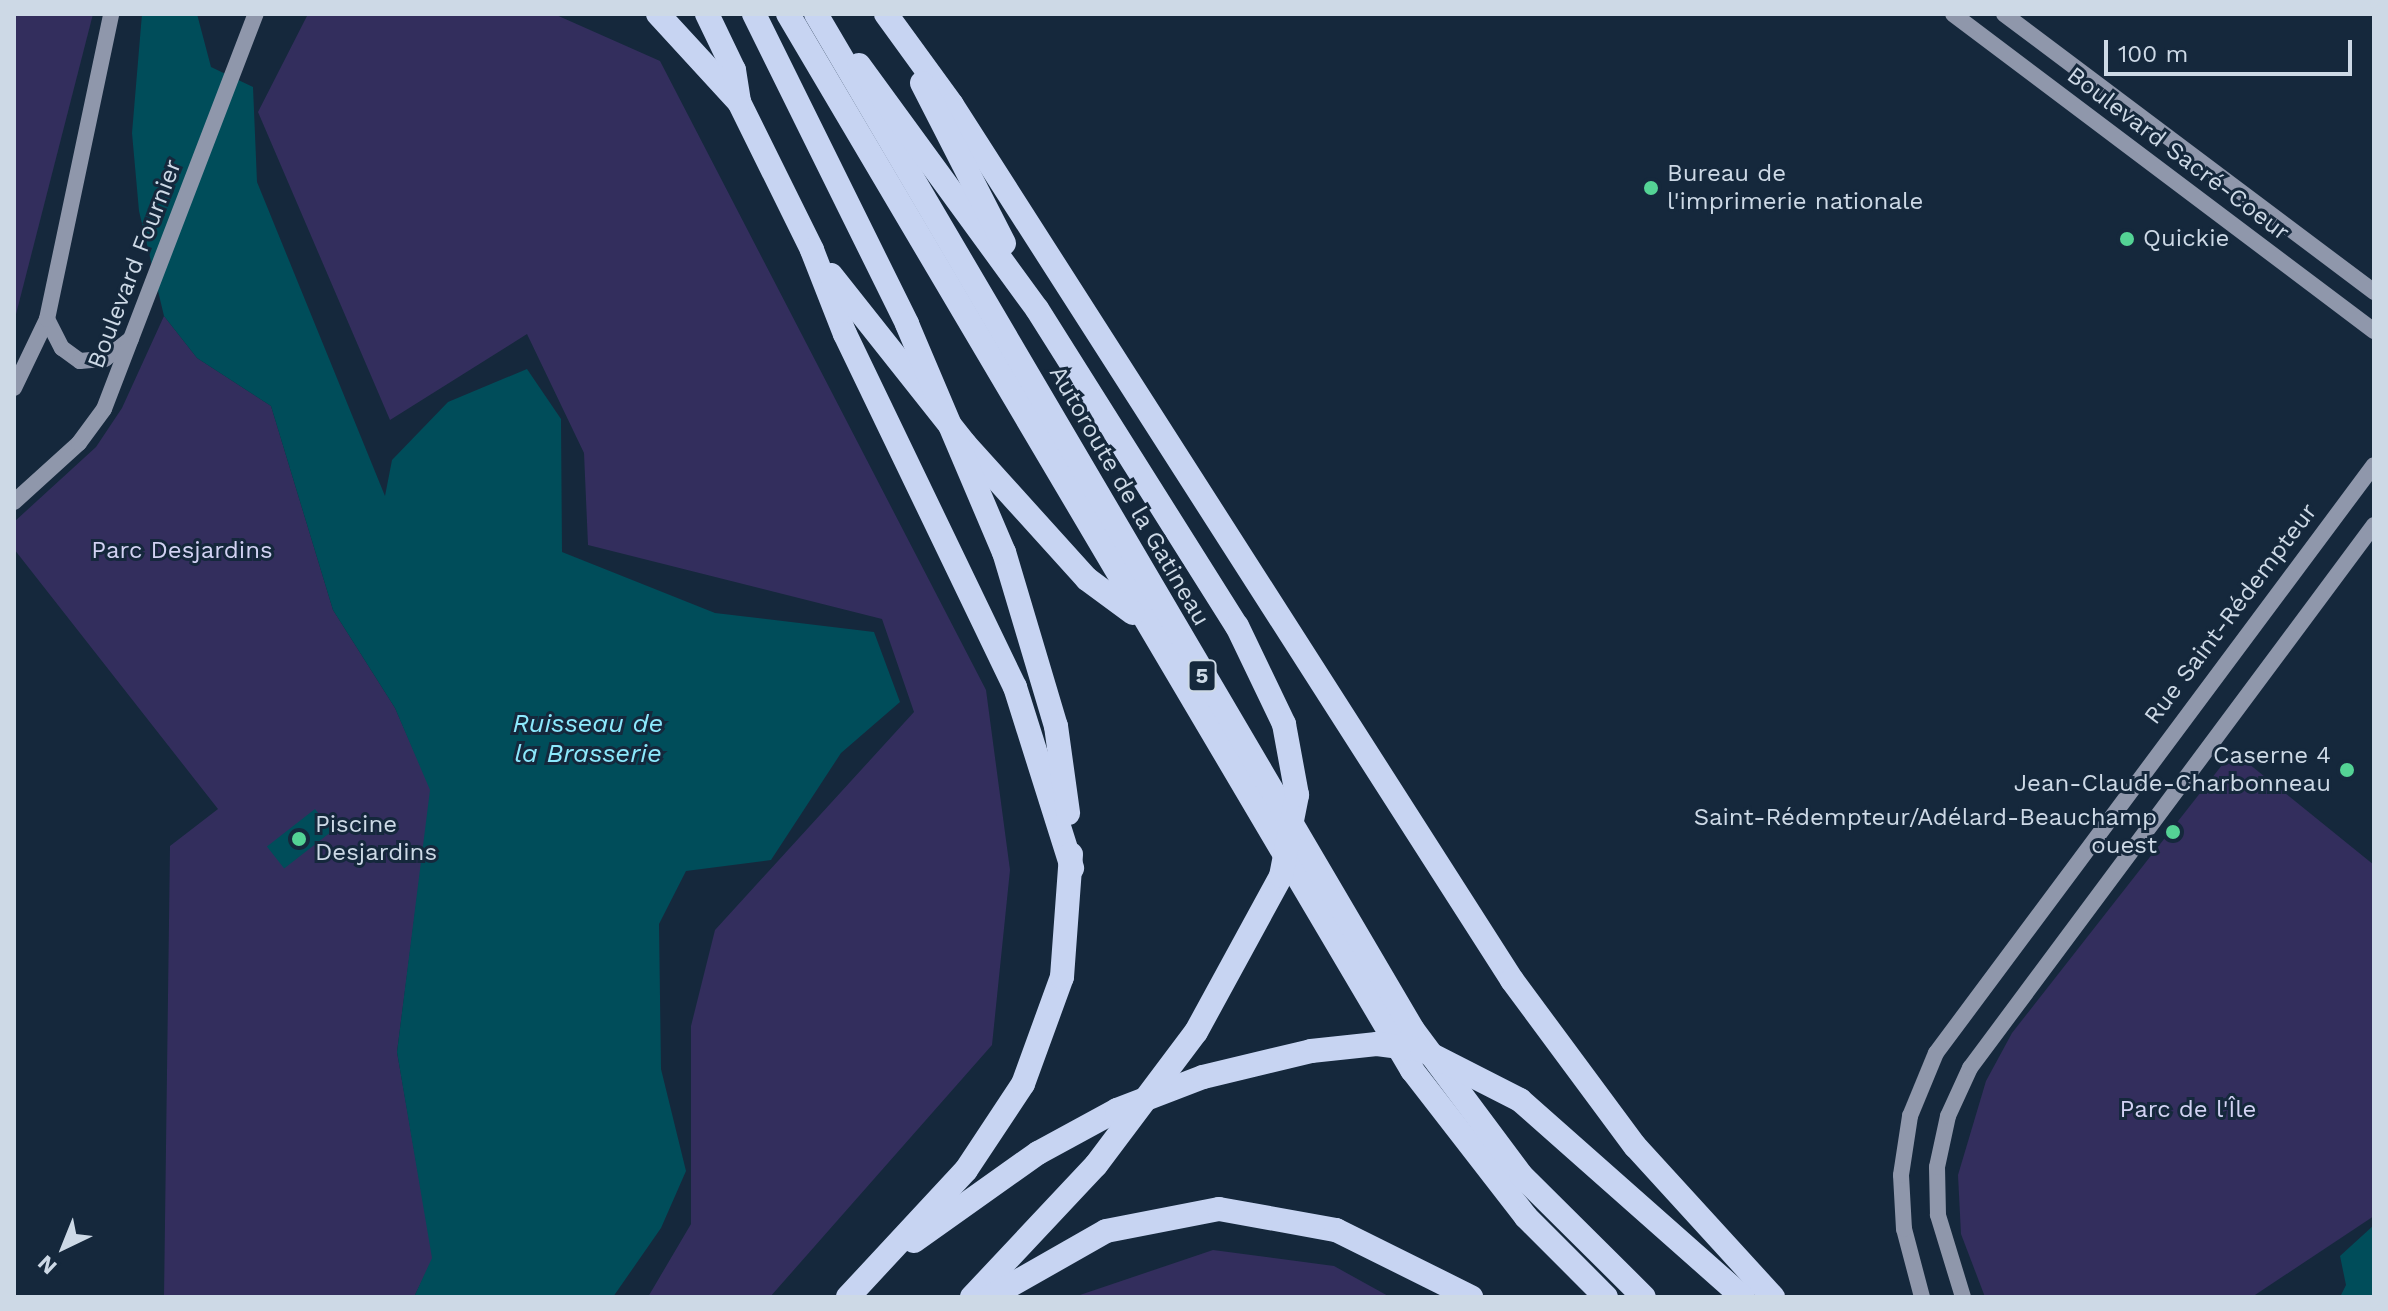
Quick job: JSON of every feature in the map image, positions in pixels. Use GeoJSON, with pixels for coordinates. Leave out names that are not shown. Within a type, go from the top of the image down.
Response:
{"type":"FeatureCollection","features":[{"type":"Feature","properties":{"kind":"highway"},"geometry":{"type":"LineString","coordinates":[[658,14],[739,102],[812,250],[845,334],[1015,687],[1072,868]]}},
{"type":"Feature","properties":{"kind":"highway"},"geometry":{"type":"LineString","coordinates":[[707,14],[734,70],[739,102]]}},
{"type":"Feature","properties":{"kind":"highway"},"geometry":{"type":"LineString","coordinates":[[754,14],[907,324],[1004,552],[1065,768],[1072,868],[1064,969],[1032,1066],[978,1154],[848,1297]]}},
{"type":"Feature","properties":{"kind":"highway","name":"Autoroute de la Gatineau"},"geometry":{"type":"LineString","coordinates":[[788,14],[1143,620],[1412,1070],[1526,1217],[1606,1297]]}},
{"type":"Feature","properties":{"kind":"highway"},"geometry":{"type":"LineString","coordinates":[[818,14],[1037,309],[1237,626],[1284,724],[1297,795],[1281,876],[1196,1032],[1096,1165],[972,1297]]}},
{"type":"Feature","properties":{"kind":"highway","name":"Autoroute de la Gatineau"},"geometry":{"type":"LineString","coordinates":[[818,14],[1398,1006],[1521,1175],[1644,1297]]}},
{"type":"Feature","properties":{"kind":"highway"},"geometry":{"type":"LineString","coordinates":[[888,17],[1037,309]]}},
{"type":"Feature","properties":{"kind":"highway"},"geometry":{"type":"LineString","coordinates":[[888,17],[952,105],[1506,971],[1635,1146],[1773,1297]]}},
{"type":"Feature","properties":{"kind":"highway"},"geometry":{"type":"LineString","coordinates":[[812,250],[965,444],[1087,579],[1143,620]]}},
{"type":"Feature","properties":{"kind":"highway"},"geometry":{"type":"LineString","coordinates":[[882,1262],[1020,1165],[1117,1110],[1203,1077],[1311,1051],[1377,1044],[1422,1050],[1520,1100],[1743,1297]]}},
{"type":"Feature","properties":{"kind":"highway"},"geometry":{"type":"LineString","coordinates":[[990,1297],[1106,1231],[1219,1209],[1336,1230],[1471,1297]]}},
{"type":"Feature","properties":{"kind":"main road"},"geometry":{"type":"LineString","coordinates":[[14,388],[47,319],[111,14]]}},
{"type":"Feature","properties":{"kind":"main road","name":"Boulevard Fournier"},"geometry":{"type":"LineString","coordinates":[[14,502],[91,427],[134,337],[256,14]]}},
{"type":"Feature","properties":{"kind":"main road","name":"Boulevard Sacré-Coeur"},"geometry":{"type":"LineString","coordinates":[[1953,14],[2374,331]]}},
{"type":"Feature","properties":{"kind":"main road","name":"Boulevard Sacré-Coeur"},"geometry":{"type":"LineString","coordinates":[[2004,14],[2374,292]]}},
{"type":"Feature","properties":{"kind":"main road"},"geometry":{"type":"LineString","coordinates":[[47,319],[71,357],[90,363],[134,337]]}},
{"type":"Feature","properties":{"kind":"main road","name":"Rue Saint-Rédempteur"},"geometry":{"type":"LineString","coordinates":[[1922,1297],[1904,1229],[1901,1175],[1910,1116],[1936,1053],[2374,465]]}},
{"type":"Feature","properties":{"kind":"main road"},"geometry":{"type":"LineString","coordinates":[[1963,1297],[1938,1215],[1937,1167],[1948,1116],[1970,1068],[2374,525]]}},
{"type":"Feature","properties":{"kind":"green space"},"geometry":{"type":"Polygon","coordinates":[[[14,14],[93,14],[14,322],[14,14]]]}},
{"type":"Feature","properties":{"kind":"green space"},"geometry":{"type":"Polygon","coordinates":[[[308,14],[554,14],[660,61],[986,690],[1010,870],[992,1045],[770,1297],[648,1297],[691,1224],[691,1026],[715,930],[914,712],[882,619],[588,545],[584,453],[527,334],[390,420],[258,112],[308,14]]]}},
{"type":"Feature","properties":{"kind":"green space","name":"Parc Desjardins"},"geometry":{"type":"Polygon","coordinates":[[[164,316],[197,358],[271,406],[333,610],[395,708],[431,790],[397,1052],[433,1258],[414,1297],[164,1297],[170,846],[218,809],[14,549],[14,522],[96,447],[122,408],[164,316]]]}},
{"type":"Feature","properties":{"kind":"green space","name":"Parc de l'Île"},"geometry":{"type":"Polygon","coordinates":[[[2233,751],[2374,865],[2374,1216],[2252,1297],[1985,1297],[1961,1234],[1958,1175],[1986,1081],[2012,1033],[2233,751]]]}},
{"type":"Feature","properties":{"kind":"green space"},"geometry":{"type":"Polygon","coordinates":[[[1213,1250],[1334,1266],[1390,1297],[1074,1297],[1213,1250]]]}},
{"type":"Feature","properties":{"kind":"water","name":"Ruisseau de la Brasserie"},"geometry":{"type":"Polygon","coordinates":[[[142,14],[197,14],[211,67],[253,87],[257,182],[385,496],[392,460],[448,402],[527,369],[561,419],[562,552],[715,613],[874,632],[900,702],[841,753],[771,860],[686,871],[659,924],[661,1069],[686,1171],[661,1228],[613,1297],[414,1297],[432,1258],[397,1052],[430,790],[395,708],[333,610],[271,406],[197,358],[164,316],[139,211],[132,133],[142,14]]]}},
{"type":"Feature","properties":{"kind":"water","name":"Piscine Desjardins"},"geometry":{"type":"Polygon","coordinates":[[[315,809],[332,831],[284,869],[267,847],[315,809]]]}},
{"type":"Feature","properties":{"kind":"water"},"geometry":{"type":"Polygon","coordinates":[[[2374,1225],[2374,1297],[2340,1297],[2346,1285],[2340,1256],[2374,1225]]]}},
{"type":"Feature","properties":{"kind":"place","name":"Bureau de l'imprimerie nationale"},"geometry":{"type":"Point","coordinates":[1651,188]}},
{"type":"Feature","properties":{"kind":"place","name":"Quickie"},"geometry":{"type":"Point","coordinates":[2127,239]}},
{"type":"Feature","properties":{"kind":"place","name":"Caserne 4 Jean-Claude-Charbonneau"},"geometry":{"type":"Point","coordinates":[2347,770]}},
{"type":"Feature","properties":{"kind":"place","name":"Saint-Rédempteur/Adélard-Beauchamp ouest"},"geometry":{"type":"Point","coordinates":[2173,832]}},
{"type":"Feature","properties":{"kind":"place","name":"Piscine Desjardins"},"geometry":{"type":"Point","coordinates":[299,839]}}]}
